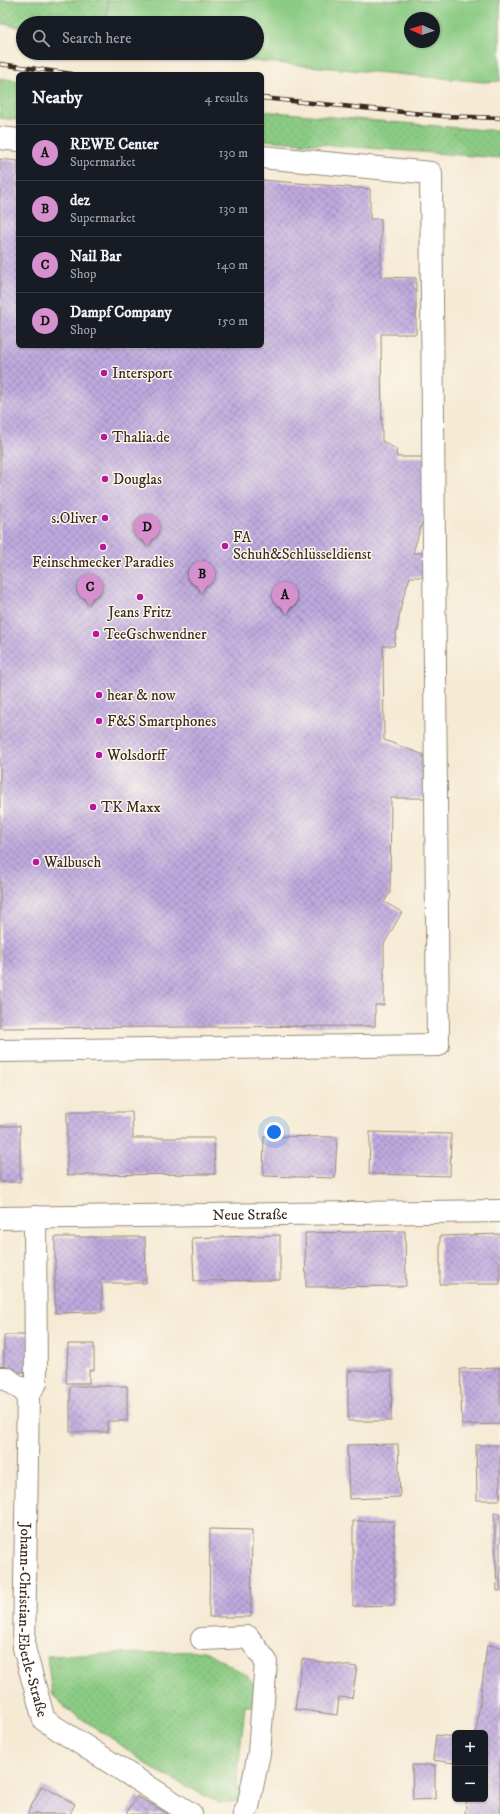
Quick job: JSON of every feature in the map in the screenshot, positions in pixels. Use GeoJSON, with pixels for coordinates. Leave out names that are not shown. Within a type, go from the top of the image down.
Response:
{"type":"FeatureCollection","features":[{"type":"Feature","properties":{"kind":"street"},"geometry":{"type":"LineString","coordinates":[[0,138],[16,140]]}},
{"type":"Feature","properties":{"kind":"street"},"geometry":{"type":"LineString","coordinates":[[0,1050],[438,1045],[431,173],[264,157]]}},
{"type":"Feature","properties":{"kind":"street","name":"Neue Straße"},"geometry":{"type":"LineString","coordinates":[[0,1218],[500,1211]]}},
{"type":"Feature","properties":{"kind":"street"},"geometry":{"type":"LineString","coordinates":[[0,1378],[6,1378],[28,1394],[36,1383],[34,1217]]}},
{"type":"Feature","properties":{"kind":"street","name":"Johann-Christian-Eberle-Straße"},"geometry":{"type":"LineString","coordinates":[[28,1394],[24,1648],[44,1720],[191,1814]]}},
{"type":"Feature","properties":{"kind":"street"},"geometry":{"type":"LineString","coordinates":[[202,1639],[248,1637],[266,1661],[259,1753],[248,1807],[244,1814]]}},
{"type":"Feature","properties":{"kind":"green space"},"geometry":{"type":"Polygon","coordinates":[[[0,0],[108,0],[107,16],[16,16],[16,26],[0,23],[0,0]]]}},
{"type":"Feature","properties":{"kind":"green space"},"geometry":{"type":"Polygon","coordinates":[[[108,0],[500,0],[500,81],[484,82],[242,60],[264,60],[264,16],[107,16],[108,0]]]}},
{"type":"Feature","properties":{"kind":"green space"},"geometry":{"type":"Polygon","coordinates":[[[0,78],[16,81],[16,120],[0,118],[0,78]]]}},
{"type":"Feature","properties":{"kind":"green space"},"geometry":{"type":"Polygon","coordinates":[[[264,111],[484,130],[500,130],[500,158],[264,140],[264,111]]]}},
{"type":"Feature","properties":{"kind":"green space"},"geometry":{"type":"Polygon","coordinates":[[[205,1651],[248,1676],[258,1691],[255,1706],[245,1706],[236,1789],[245,1790],[240,1801],[219,1803],[153,1769],[117,1742],[64,1707],[52,1694],[47,1656],[205,1651]]]}},
{"type":"Feature","properties":{"kind":"building"},"geometry":{"type":"Polygon","coordinates":[[[0,159],[16,161],[16,348],[264,348],[264,180],[370,189],[370,219],[381,219],[381,277],[416,278],[416,334],[381,334],[382,441],[396,449],[397,457],[431,457],[429,499],[413,553],[425,553],[425,577],[410,577],[402,601],[394,646],[383,646],[384,740],[424,755],[425,798],[391,798],[390,893],[384,902],[402,912],[384,944],[384,1005],[375,1005],[375,1026],[0,1028],[0,159]]]}},
{"type":"Feature","properties":{"kind":"building"},"geometry":{"type":"Polygon","coordinates":[[[67,1112],[132,1112],[133,1138],[214,1138],[215,1174],[67,1175],[67,1112]]]}},
{"type":"Feature","properties":{"kind":"building"},"geometry":{"type":"Polygon","coordinates":[[[0,1126],[20,1126],[20,1182],[0,1182],[0,1126]]]}},
{"type":"Feature","properties":{"kind":"building"},"geometry":{"type":"Polygon","coordinates":[[[370,1132],[451,1134],[450,1176],[369,1174],[370,1132]]]}},
{"type":"Feature","properties":{"kind":"building"},"geometry":{"type":"Polygon","coordinates":[[[264,1136],[337,1137],[335,1178],[263,1176],[264,1136]]]}},
{"type":"Feature","properties":{"kind":"building"},"geometry":{"type":"Polygon","coordinates":[[[405,1231],[406,1286],[306,1287],[305,1233],[405,1231]]]}},
{"type":"Feature","properties":{"kind":"building"},"geometry":{"type":"Polygon","coordinates":[[[500,1234],[500,1284],[440,1284],[440,1236],[500,1234]]]}},
{"type":"Feature","properties":{"kind":"building"},"geometry":{"type":"Polygon","coordinates":[[[280,1235],[280,1280],[194,1281],[192,1238],[280,1235]]]}},
{"type":"Feature","properties":{"kind":"building"},"geometry":{"type":"Polygon","coordinates":[[[55,1237],[145,1237],[146,1283],[102,1283],[102,1312],[55,1313],[55,1237]]]}},
{"type":"Feature","properties":{"kind":"building"},"geometry":{"type":"Polygon","coordinates":[[[4,1335],[29,1335],[30,1372],[4,1372],[4,1335]]]}},
{"type":"Feature","properties":{"kind":"building"},"geometry":{"type":"Polygon","coordinates":[[[68,1344],[94,1344],[94,1370],[89,1370],[89,1383],[66,1383],[68,1344]]]}},
{"type":"Feature","properties":{"kind":"building"},"geometry":{"type":"Polygon","coordinates":[[[500,1368],[500,1424],[462,1425],[460,1369],[500,1368]]]}},
{"type":"Feature","properties":{"kind":"building"},"geometry":{"type":"Polygon","coordinates":[[[348,1371],[392,1371],[391,1421],[348,1421],[348,1371]]]}},
{"type":"Feature","properties":{"kind":"building"},"geometry":{"type":"Polygon","coordinates":[[[70,1386],[127,1386],[127,1421],[107,1421],[108,1432],[70,1432],[70,1386]]]}},
{"type":"Feature","properties":{"kind":"building"},"geometry":{"type":"Polygon","coordinates":[[[398,1444],[400,1497],[349,1499],[347,1445],[398,1444]]]}},
{"type":"Feature","properties":{"kind":"building"},"geometry":{"type":"Polygon","coordinates":[[[476,1445],[500,1445],[500,1500],[477,1500],[476,1445]]]}},
{"type":"Feature","properties":{"kind":"building"},"geometry":{"type":"Polygon","coordinates":[[[494,1513],[500,1513],[500,1591],[497,1591],[494,1513]]]}},
{"type":"Feature","properties":{"kind":"building"},"geometry":{"type":"Polygon","coordinates":[[[353,1521],[394,1521],[394,1605],[353,1606],[353,1521]]]}},
{"type":"Feature","properties":{"kind":"building"},"geometry":{"type":"Polygon","coordinates":[[[210,1529],[252,1530],[251,1617],[209,1617],[210,1529]]]}},
{"type":"Feature","properties":{"kind":"building"},"geometry":{"type":"Polygon","coordinates":[[[487,1645],[500,1647],[500,1814],[465,1814],[467,1802],[488,1802],[488,1730],[476,1730],[487,1645]]]}},
{"type":"Feature","properties":{"kind":"building"},"geometry":{"type":"Polygon","coordinates":[[[302,1659],[357,1667],[352,1698],[339,1697],[337,1715],[295,1709],[302,1659]]]}},
{"type":"Feature","properties":{"kind":"building"},"geometry":{"type":"Polygon","coordinates":[[[436,1735],[452,1737],[452,1763],[433,1760],[436,1735]]]}},
{"type":"Feature","properties":{"kind":"building"},"geometry":{"type":"Polygon","coordinates":[[[412,1765],[435,1765],[435,1799],[413,1800],[412,1765]]]}},
{"type":"Feature","properties":{"kind":"building"},"geometry":{"type":"Polygon","coordinates":[[[42,1786],[75,1804],[70,1814],[27,1814],[42,1786]]]}},
{"type":"Feature","properties":{"kind":"building"},"geometry":{"type":"Polygon","coordinates":[[[137,1796],[168,1814],[126,1814],[137,1796]]]}},
{"type":"Feature","properties":{"kind":"railway"},"geometry":{"type":"LineString","coordinates":[[0,64],[58,72]]}},
{"type":"Feature","properties":{"kind":"railway"},"geometry":{"type":"LineString","coordinates":[[264,98],[443,116],[500,118]]}},
{"type":"Feature","properties":{"kind":"place","name":"Intersport"},"geometry":{"type":"Point","coordinates":[104,373]}},
{"type":"Feature","properties":{"kind":"place","name":"Thalia.de"},"geometry":{"type":"Point","coordinates":[104,437]}},
{"type":"Feature","properties":{"kind":"place","name":"Douglas"},"geometry":{"type":"Point","coordinates":[105,479]}},
{"type":"Feature","properties":{"kind":"place","name":"s.Oliver"},"geometry":{"type":"Point","coordinates":[105,518]}},
{"type":"Feature","properties":{"kind":"place","name":"FA Schuh&Schlüsseldienst"},"geometry":{"type":"Point","coordinates":[225,546]}},
{"type":"Feature","properties":{"kind":"place","name":"Feinschmecker Paradies"},"geometry":{"type":"Point","coordinates":[103,547]}},
{"type":"Feature","properties":{"kind":"place","name":"Dampf Company"},"geometry":{"type":"Point","coordinates":[147,547]}},
{"type":"Feature","properties":{"kind":"place","name":"dez"},"geometry":{"type":"Point","coordinates":[202,594]}},
{"type":"Feature","properties":{"kind":"place","name":"Jeans Fritz"},"geometry":{"type":"Point","coordinates":[140,597]}},
{"type":"Feature","properties":{"kind":"place","name":"Nail Bar"},"geometry":{"type":"Point","coordinates":[90,607]}},
{"type":"Feature","properties":{"kind":"place","name":"REWE Center"},"geometry":{"type":"Point","coordinates":[285,615]}},
{"type":"Feature","properties":{"kind":"place","name":"TeeGschwendner"},"geometry":{"type":"Point","coordinates":[96,634]}},
{"type":"Feature","properties":{"kind":"place","name":"hear & now"},"geometry":{"type":"Point","coordinates":[99,695]}},
{"type":"Feature","properties":{"kind":"place","name":"F&S Smartphones"},"geometry":{"type":"Point","coordinates":[99,721]}},
{"type":"Feature","properties":{"kind":"place","name":"Wolsdorff"},"geometry":{"type":"Point","coordinates":[99,755]}},
{"type":"Feature","properties":{"kind":"place","name":"TK Maxx"},"geometry":{"type":"Point","coordinates":[93,807]}},
{"type":"Feature","properties":{"kind":"place","name":"Walbusch"},"geometry":{"type":"Point","coordinates":[36,862]}}]}
